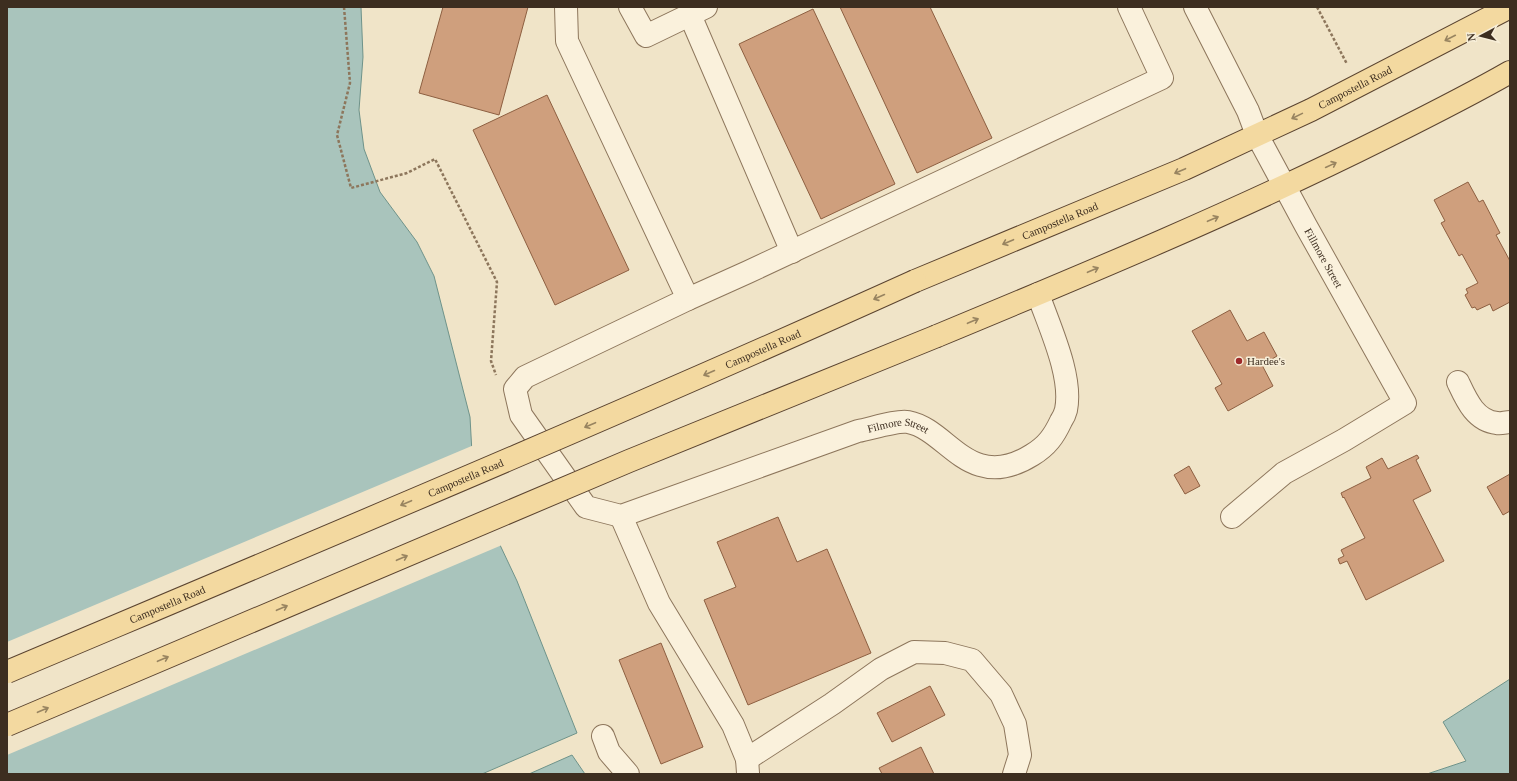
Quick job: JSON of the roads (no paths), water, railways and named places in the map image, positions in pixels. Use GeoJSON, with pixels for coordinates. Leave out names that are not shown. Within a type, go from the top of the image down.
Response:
{"type":"FeatureCollection","features":[{"type":"Feature","properties":{"kind":"main road","name":"Campostella Road"},"geometry":{"type":"LineString","coordinates":[[7,672],[604,419],[764,350],[915,282],[1184,169],[1311,110],[1510,7]]}},
{"type":"Feature","properties":{"kind":"main road"},"geometry":{"type":"LineString","coordinates":[[7,725],[629,461],[937,336],[1226,213],[1285,186],[1440,110],[1510,72]]}},
{"type":"Feature","properties":{"kind":"street"},"geometry":{"type":"LineString","coordinates":[[566,7],[567,40],[688,298]]}},
{"type":"Feature","properties":{"kind":"street"},"geometry":{"type":"LineString","coordinates":[[630,7],[646,36],[698,11],[792,252]]}},
{"type":"Feature","properties":{"kind":"street"},"geometry":{"type":"LineString","coordinates":[[1014,774],[1020,756],[1019,748],[1015,724],[1001,694],[972,660],[945,653],[914,652],[881,669],[748,767],[733,725],[659,603],[620,516],[586,507],[521,415],[515,389],[526,377],[688,298],[792,252],[1162,78],[1129,7]]}},
{"type":"Feature","properties":{"kind":"street","name":"Fillmore Street"},"geometry":{"type":"LineString","coordinates":[[1195,7],[1258,135],[1285,186],[1405,403],[1344,440],[1284,473],[1232,517]]}},
{"type":"Feature","properties":{"kind":"street","name":"Filmore Street"},"geometry":{"type":"LineString","coordinates":[[620,516],[858,431],[890,424],[908,422],[927,429],[963,458],[981,466],[998,468],[1020,463],[1040,450],[1054,436],[1066,411],[1067,389],[1061,359],[1038,294]]}},
{"type":"Feature","properties":{"kind":"street"},"geometry":{"type":"LineString","coordinates":[[1458,382],[1470,405],[1481,418],[1497,423],[1510,422]]}},
{"type":"Feature","properties":{"kind":"street"},"geometry":{"type":"LineString","coordinates":[[603,736],[609,752],[628,774]]}},
{"type":"Feature","properties":{"kind":"water"},"geometry":{"type":"Polygon","coordinates":[[[7,7],[361,7],[363,57],[359,110],[364,149],[380,192],[417,242],[434,276],[470,417],[474,490],[517,581],[577,733],[482,774],[7,774],[7,7]]]}},
{"type":"Feature","properties":{"kind":"water"},"geometry":{"type":"Polygon","coordinates":[[[1510,679],[1510,774],[1427,774],[1466,761],[1443,722],[1510,679]]]}},
{"type":"Feature","properties":{"kind":"water"},"geometry":{"type":"Polygon","coordinates":[[[572,755],[585,774],[529,774],[572,755]]]}},
{"type":"Feature","properties":{"kind":"place","name":"Hardee's"},"geometry":{"type":"Point","coordinates":[1239,361]}}]}
